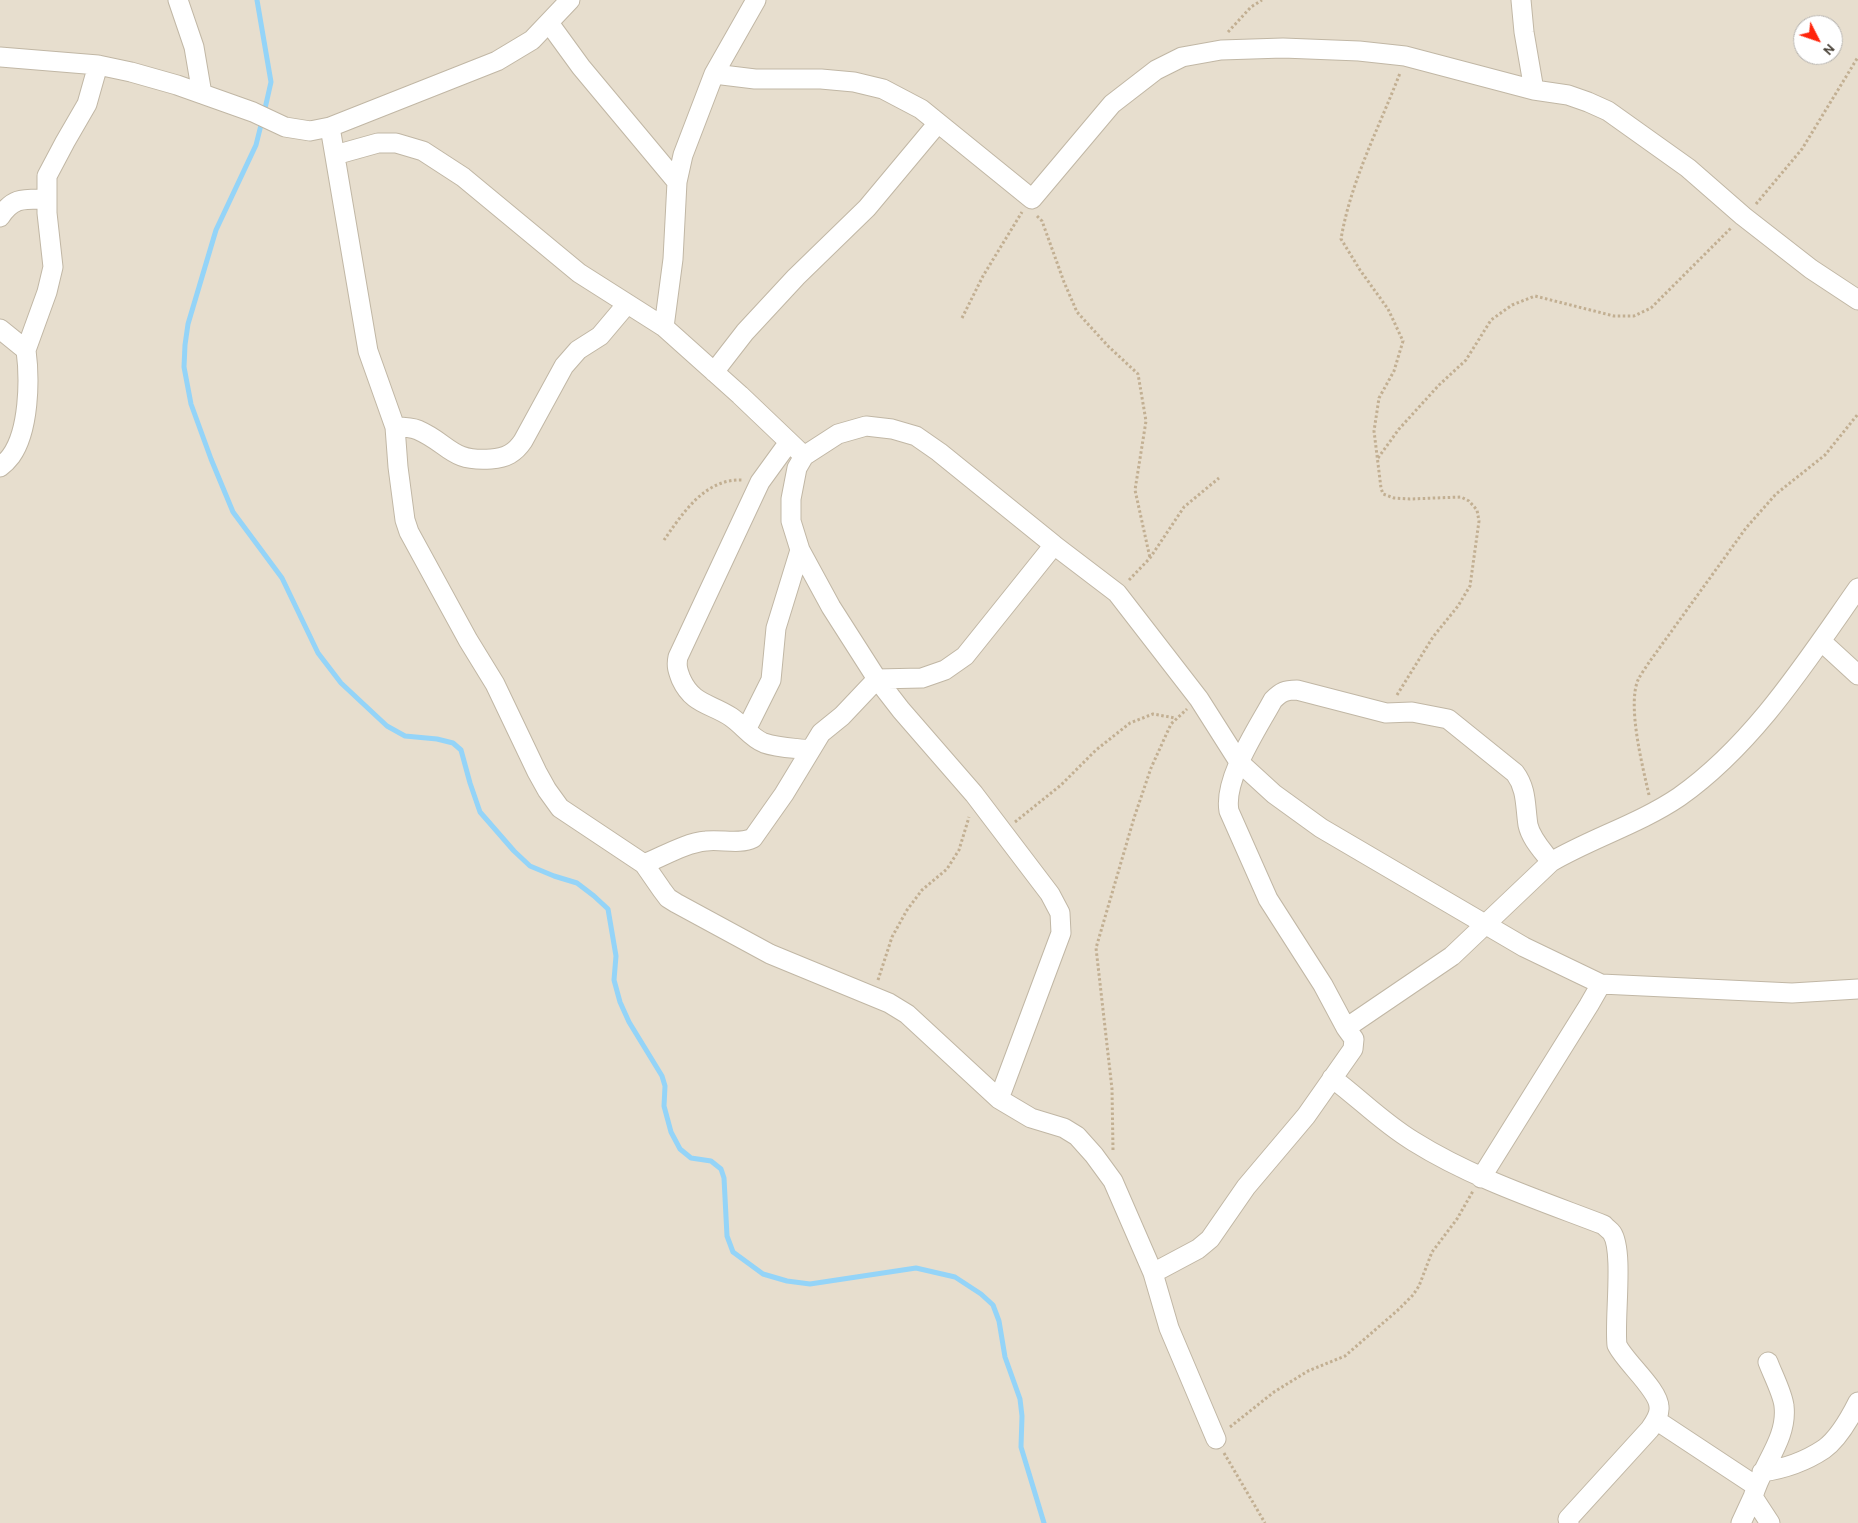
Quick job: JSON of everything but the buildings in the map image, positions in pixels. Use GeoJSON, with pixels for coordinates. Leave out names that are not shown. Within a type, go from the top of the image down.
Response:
{"type":"FeatureCollection","features":[{"type":"Feature","properties":{"kind":"street"},"geometry":{"type":"LineString","coordinates":[[178,0],[194,47],[202,94]]}},
{"type":"Feature","properties":{"kind":"street"},"geometry":{"type":"LineString","coordinates":[[0,57],[98,65],[131,72],[253,112],[286,127],[310,131],[330,127],[497,61],[532,40],[570,0]]}},
{"type":"Feature","properties":{"kind":"street"},"geometry":{"type":"LineString","coordinates":[[664,328],[673,259],[677,182],[683,155],[714,74],[756,0]]}},
{"type":"Feature","properties":{"kind":"street"},"geometry":{"type":"LineString","coordinates":[[1520,0],[1534,90]]}},
{"type":"Feature","properties":{"kind":"street"},"geometry":{"type":"LineString","coordinates":[[548,23],[581,67],[677,182]]}},
{"type":"Feature","properties":{"kind":"street"},"geometry":{"type":"LineString","coordinates":[[714,74],[754,79],[821,79],[854,82],[884,89],[921,108],[1029,202],[1112,104],[1156,70],[1182,57],[1221,50],[1283,48],[1359,50],[1405,56],[1534,90],[1568,95],[1608,112],[1688,168],[1743,216],[1811,269],[1858,300]]}},
{"type":"Feature","properties":{"kind":"street"},"geometry":{"type":"LineString","coordinates":[[0,468],[11,456],[20,440],[24,423],[28,375],[26,350],[47,292],[53,267],[46,199],[48,176],[86,104],[98,65]]}},
{"type":"Feature","properties":{"kind":"street"},"geometry":{"type":"LineString","coordinates":[[714,372],[745,332],[796,277],[867,208],[938,123]]}},
{"type":"Feature","properties":{"kind":"street"},"geometry":{"type":"LineString","coordinates":[[330,127],[368,351],[395,426],[405,520],[409,532],[468,640],[495,684],[547,790],[560,808],[644,864],[668,898],[770,954],[873,995],[907,1014],[999,1099],[1031,1118],[1064,1128],[1077,1136],[1113,1181],[1152,1273],[1169,1328],[1216,1439]]}},
{"type":"Feature","properties":{"kind":"street"},"geometry":{"type":"LineString","coordinates":[[336,155],[378,143],[396,143],[424,151],[463,178],[579,273],[664,328],[804,456]]}},
{"type":"Feature","properties":{"kind":"street"},"geometry":{"type":"LineString","coordinates":[[0,217],[8,205],[23,199],[46,199]]}},
{"type":"Feature","properties":{"kind":"street"},"geometry":{"type":"LineString","coordinates":[[395,426],[416,429],[452,452],[474,460],[509,456],[518,449],[523,441],[571,356],[600,336],[627,304]]}},
{"type":"Feature","properties":{"kind":"street"},"geometry":{"type":"LineString","coordinates":[[0,329],[26,350]]}},
{"type":"Feature","properties":{"kind":"street"},"geometry":{"type":"LineString","coordinates":[[999,1099],[1061,933],[1060,913],[1050,894],[974,794],[901,710],[877,679],[831,607],[800,550],[791,521],[790,499],[797,468],[804,456],[838,434],[866,426],[892,429],[916,436],[939,452],[1117,593],[1199,700],[1239,762],[1274,794],[1321,828],[1486,925],[1533,951],[1601,984],[1792,993],[1858,989]]}},
{"type":"Feature","properties":{"kind":"street"},"geometry":{"type":"LineString","coordinates":[[789,442],[760,482],[678,657],[676,665],[691,695],[697,700],[728,715],[756,739],[766,744],[810,750]]}},
{"type":"Feature","properties":{"kind":"street"},"geometry":{"type":"LineString","coordinates":[[644,864],[692,843],[717,840],[747,841],[753,838],[784,794],[821,733],[842,716],[877,679],[922,678],[945,670],[965,656],[1054,545]]}},
{"type":"Feature","properties":{"kind":"street"},"geometry":{"type":"LineString","coordinates":[[746,730],[771,680],[776,628],[800,550]]}},
{"type":"Feature","properties":{"kind":"street"},"geometry":{"type":"LineString","coordinates":[[1346,1028],[1452,956],[1551,862],[1570,851],[1653,813],[1679,796],[1713,769],[1747,736],[1821,641],[1858,588]]}},
{"type":"Feature","properties":{"kind":"street"},"geometry":{"type":"LineString","coordinates":[[1821,641],[1858,675]]}},
{"type":"Feature","properties":{"kind":"street"},"geometry":{"type":"LineString","coordinates":[[1152,1273],[1198,1249],[1210,1239],[1246,1187],[1306,1116],[1353,1049],[1354,1040],[1323,986],[1268,899],[1229,811],[1227,802],[1228,791],[1239,762],[1273,700],[1280,692],[1297,690],[1386,712],[1412,712],[1448,719],[1515,773],[1521,780],[1531,834],[1551,862]]}},
{"type":"Feature","properties":{"kind":"street"},"geometry":{"type":"LineString","coordinates":[[1481,1178],[1601,984]]}},
{"type":"Feature","properties":{"kind":"street"},"geometry":{"type":"LineString","coordinates":[[1332,1078],[1384,1122],[1411,1140],[1481,1178],[1604,1225],[1612,1233],[1617,1245],[1618,1267],[1617,1345],[1621,1353],[1658,1400],[1660,1408],[1656,1420],[1591,1496],[1571,1515],[1568,1520],[1569,1523]]}},
{"type":"Feature","properties":{"kind":"street"},"geometry":{"type":"LineString","coordinates":[[1741,1523],[1780,1436],[1784,1418],[1784,1405],[1768,1362]]}},
{"type":"Feature","properties":{"kind":"street"},"geometry":{"type":"LineString","coordinates":[[1757,1485],[1780,1469],[1824,1449],[1844,1426],[1858,1402]]}},
{"type":"Feature","properties":{"kind":"street"},"geometry":{"type":"LineString","coordinates":[[1656,1420],[1757,1485],[1770,1523]]}},
{"type":"Feature","properties":{"kind":"path"},"geometry":{"type":"LineString","coordinates":[[1221,50],[1235,23],[1251,7],[1262,0]]}},
{"type":"Feature","properties":{"kind":"path"},"geometry":{"type":"LineString","coordinates":[[1386,712],[1434,637],[1458,606],[1470,586],[1479,521],[1477,510],[1469,501],[1461,498],[1410,499],[1394,498],[1383,494],[1374,431],[1379,398],[1394,371],[1403,341],[1388,309],[1360,270],[1341,239],[1346,212],[1363,160],[1400,74],[1405,56]]}},
{"type":"Feature","properties":{"kind":"path"},"geometry":{"type":"LineString","coordinates":[[1378,458],[1399,429],[1439,385],[1466,360],[1491,320],[1512,304],[1535,296],[1614,316],[1634,316],[1651,308],[1761,200],[1802,149],[1858,57]]}},
{"type":"Feature","properties":{"kind":"path"},"geometry":{"type":"LineString","coordinates":[[962,318],[983,276],[1029,202],[1042,221],[1076,312],[1138,374],[1146,421],[1135,490],[1150,558]]}},
{"type":"Feature","properties":{"kind":"path"},"geometry":{"type":"LineString","coordinates":[[1653,813],[1636,723],[1634,697],[1637,681],[1746,528],[1776,494],[1826,455],[1858,414]]}},
{"type":"Feature","properties":{"kind":"path"},"geometry":{"type":"LineString","coordinates":[[1117,593],[1150,558],[1184,507],[1219,478]]}},
{"type":"Feature","properties":{"kind":"path"},"geometry":{"type":"LineString","coordinates":[[664,540],[690,505],[712,487],[733,480],[760,482]]}},
{"type":"Feature","properties":{"kind":"path"},"geometry":{"type":"LineString","coordinates":[[1113,1181],[1112,1090],[1096,948],[1134,818],[1151,768],[1175,718],[1199,700]]}},
{"type":"Feature","properties":{"kind":"path"},"geometry":{"type":"LineString","coordinates":[[1003,832],[1061,785],[1096,750],[1130,723],[1153,714],[1175,718]]}},
{"type":"Feature","properties":{"kind":"path"},"geometry":{"type":"LineString","coordinates":[[873,995],[892,937],[907,910],[922,890],[947,869],[959,850],[974,794]]}},
{"type":"Feature","properties":{"kind":"path"},"geometry":{"type":"LineString","coordinates":[[1265,1523],[1216,1439],[1274,1392],[1308,1371],[1345,1356],[1408,1300],[1419,1286],[1432,1252],[1456,1219],[1481,1178]]}},
{"type":"Feature","properties":{"kind":"shaded area"},"geometry":{"type":"Polygon","coordinates":[[[0,0],[1858,0],[1858,1523],[0,1523],[0,0]]]}},
{"type":"Feature","properties":{"kind":"waterway"},"geometry":{"type":"LineString","coordinates":[[257,0],[271,82],[264,113]]}},
{"type":"Feature","properties":{"kind":"waterway"},"geometry":{"type":"LineString","coordinates":[[262,121],[256,145],[216,230],[188,324],[185,345],[184,367],[191,404],[233,512],[282,578],[318,653],[341,683],[387,726],[405,736],[437,739],[453,743],[461,750],[480,812],[514,851],[530,866],[577,883],[608,909],[616,956],[614,980],[620,1002],[629,1022],[662,1076],[665,1086],[664,1106],[671,1132],[680,1149],[691,1158],[711,1161],[721,1169],[724,1178],[727,1236],[733,1252],[763,1274],[787,1281],[810,1284],[916,1268],[955,1277],[981,1294],[993,1305],[999,1321],[1005,1357],[1020,1399],[1022,1416],[1021,1447],[1044,1523]]}}]}
